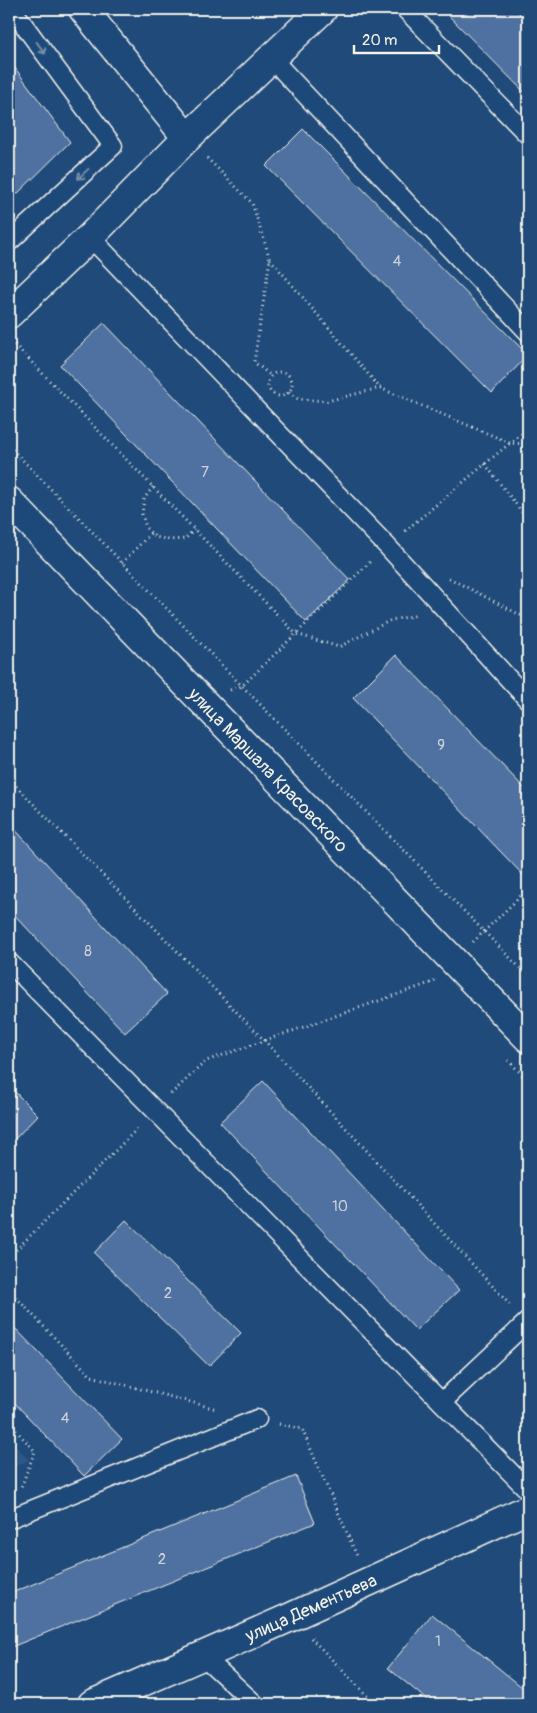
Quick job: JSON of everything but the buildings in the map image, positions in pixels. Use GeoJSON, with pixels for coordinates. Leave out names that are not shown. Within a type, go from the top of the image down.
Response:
{"type":"FeatureCollection","features":[{"type":"Feature","properties":{"kind":"street"},"geometry":{"type":"LineString","coordinates":[[83,9],[187,138]]}},
{"type":"Feature","properties":{"kind":"street"},"geometry":{"type":"LineString","coordinates":[[9,314],[90,237],[187,138],[317,11]]}},
{"type":"Feature","properties":{"kind":"street","name":"улица Маршала Красовского"},"geometry":{"type":"LineString","coordinates":[[9,501],[528,1038]]}},
{"type":"Feature","properties":{"kind":"street","name":"улица Дементьева"},"geometry":{"type":"LineString","coordinates":[[92,1704],[291,1617],[528,1509]]}},
{"type":"Feature","properties":{"kind":"lane"},"geometry":{"type":"LineString","coordinates":[[9,242],[113,146],[12,9]]}},
{"type":"Feature","properties":{"kind":"lane"},"geometry":{"type":"LineString","coordinates":[[406,9],[528,135]]}},
{"type":"Feature","properties":{"kind":"lane"},"geometry":{"type":"LineString","coordinates":[[271,58],[528,332]]}},
{"type":"Feature","properties":{"kind":"lane"},"geometry":{"type":"LineString","coordinates":[[90,237],[387,546],[528,700]]}},
{"type":"Feature","properties":{"kind":"lane"},"geometry":{"type":"LineString","coordinates":[[9,962],[528,1490]]}},
{"type":"Feature","properties":{"kind":"lane"},"geometry":{"type":"LineString","coordinates":[[442,1402],[527,1322]]}},
{"type":"Feature","properties":{"kind":"lane"},"geometry":{"type":"LineString","coordinates":[[9,1519],[257,1419]]}},
{"type":"Feature","properties":{"kind":"lane"},"geometry":{"type":"LineString","coordinates":[[203,1656],[255,1704]]}},
{"type":"Feature","properties":{"kind":"path"},"geometry":{"type":"LineString","coordinates":[[187,138],[252,203],[270,259],[380,388],[510,442],[528,444]]}},
{"type":"Feature","properties":{"kind":"path"},"geometry":{"type":"LineString","coordinates":[[270,259],[254,362],[270,376]]}},
{"type":"Feature","properties":{"kind":"path"},"geometry":{"type":"LineString","coordinates":[[9,339],[296,634],[339,647],[391,620],[446,609]]}},
{"type":"Feature","properties":{"kind":"path"},"geometry":{"type":"LineString","coordinates":[[277,371],[288,374],[292,381],[289,392],[281,396],[270,392],[267,384],[270,376],[277,371]]}},
{"type":"Feature","properties":{"kind":"path"},"geometry":{"type":"LineString","coordinates":[[289,392],[298,399],[327,401],[380,388]]}},
{"type":"Feature","properties":{"kind":"path"},"geometry":{"type":"LineString","coordinates":[[233,689],[242,686],[387,546],[528,429]]}},
{"type":"Feature","properties":{"kind":"path"},"geometry":{"type":"LineString","coordinates":[[9,446],[528,976]]}},
{"type":"Feature","properties":{"kind":"path"},"geometry":{"type":"LineString","coordinates":[[485,464],[528,520]]}},
{"type":"Feature","properties":{"kind":"path"},"geometry":{"type":"LineString","coordinates":[[153,487],[144,499],[142,514],[146,528],[155,537],[169,540],[185,539],[194,530]]}},
{"type":"Feature","properties":{"kind":"path"},"geometry":{"type":"LineString","coordinates":[[122,563],[151,533]]}},
{"type":"Feature","properties":{"kind":"path"},"geometry":{"type":"LineString","coordinates":[[449,578],[528,619]]}},
{"type":"Feature","properties":{"kind":"path"},"geometry":{"type":"LineString","coordinates":[[9,779],[264,1040],[527,1322]]}},
{"type":"Feature","properties":{"kind":"path"},"geometry":{"type":"LineString","coordinates":[[479,936],[528,889]]}},
{"type":"Feature","properties":{"kind":"path"},"geometry":{"type":"LineString","coordinates":[[9,1257],[206,1061],[433,982]]}},
{"type":"Feature","properties":{"kind":"path"},"geometry":{"type":"LineString","coordinates":[[9,1423],[35,1451],[9,1519]]}},
{"type":"Feature","properties":{"kind":"path"},"geometry":{"type":"LineString","coordinates":[[291,1617],[374,1704]]}},
{"type":"Feature","properties":{"kind":"shaded area"},"geometry":{"type":"Polygon","coordinates":[[[9,1440],[29,1460],[9,1470],[9,1440]]]}}]}
